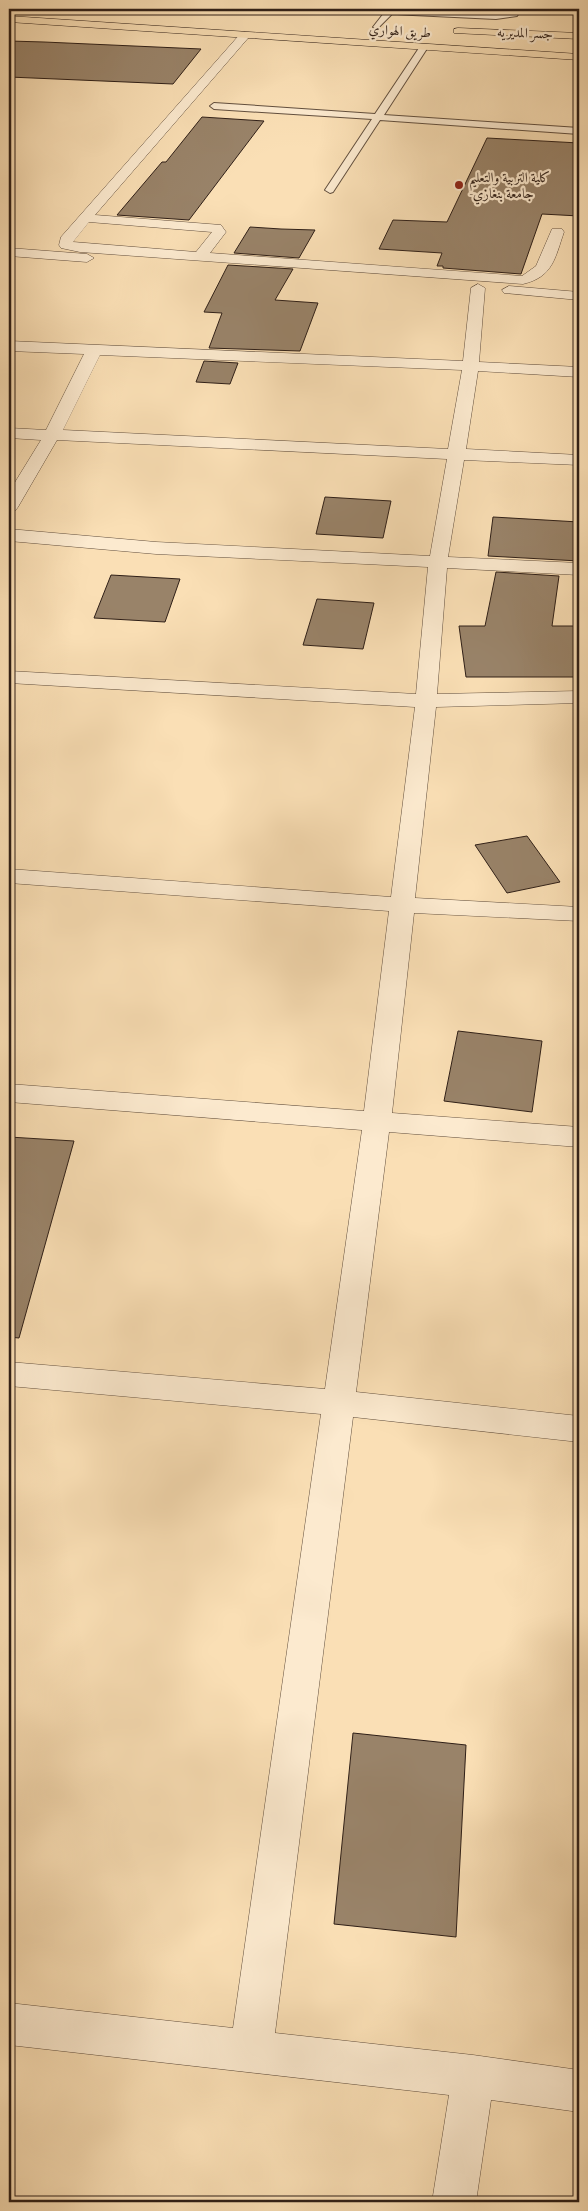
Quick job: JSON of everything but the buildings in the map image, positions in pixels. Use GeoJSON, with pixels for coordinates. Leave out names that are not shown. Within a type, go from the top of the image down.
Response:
{"type":"FeatureCollection","features":[{"type":"Feature","properties":{"kind":"highway"},"geometry":{"type":"LineString","coordinates":[[9,10],[118,15]]}},
{"type":"Feature","properties":{"kind":"highway","name":"طريق الهواري"},"geometry":{"type":"LineString","coordinates":[[9,19],[579,57]]}},
{"type":"Feature","properties":{"kind":"highway","name":"طريق الهواري"},"geometry":{"type":"LineString","coordinates":[[372,27],[392,28]]}},
{"type":"Feature","properties":{"kind":"highway","name":"طريق الهواري"},"geometry":{"type":"LineString","coordinates":[[450,30],[579,36]]}},
{"type":"Feature","properties":{"kind":"highway","name":"جسر المديريه"},"geometry":{"type":"LineString","coordinates":[[479,32],[503,39],[579,43]]}},
{"type":"Feature","properties":{"kind":"highway","name":"جسر المديريه"},"geometry":{"type":"LineString","coordinates":[[469,50],[497,46],[579,50]]}},
{"type":"Feature","properties":{"kind":"street"},"geometry":{"type":"LineString","coordinates":[[245,35],[66,240],[66,245],[80,248],[523,280],[534,277],[541,272],[557,232]]}},
{"type":"Feature","properties":{"kind":"street"},"geometry":{"type":"LineString","coordinates":[[86,218],[216,228],[219,232],[200,257]]}},
{"type":"Feature","properties":{"kind":"street"},"geometry":{"type":"LineString","coordinates":[[9,252],[579,296]]}},
{"type":"Feature","properties":{"kind":"street"},"geometry":{"type":"LineString","coordinates":[[251,2052],[377,1121],[426,701],[438,562],[458,454],[471,366],[478,288]]}},
{"type":"Feature","properties":{"kind":"street"},"geometry":{"type":"LineString","coordinates":[[9,346],[579,372]]}},
{"type":"Feature","properties":{"kind":"street"},"geometry":{"type":"LineString","coordinates":[[9,507],[52,435],[94,350]]}},
{"type":"Feature","properties":{"kind":"street"},"geometry":{"type":"LineString","coordinates":[[9,433],[579,460]]}},
{"type":"Feature","properties":{"kind":"street"},"geometry":{"type":"LineString","coordinates":[[9,535],[156,548],[579,569]]}},
{"type":"Feature","properties":{"kind":"street"},"geometry":{"type":"LineString","coordinates":[[9,677],[426,701],[579,697]]}},
{"type":"Feature","properties":{"kind":"street"},"geometry":{"type":"LineString","coordinates":[[9,876],[402,905],[579,914]]}},
{"type":"Feature","properties":{"kind":"street"},"geometry":{"type":"LineString","coordinates":[[9,1094],[579,1138]]}},
{"type":"Feature","properties":{"kind":"street"},"geometry":{"type":"LineString","coordinates":[[9,1374],[339,1403],[579,1429]]}},
{"type":"Feature","properties":{"kind":"street"},"geometry":{"type":"LineString","coordinates":[[9,2024],[474,2076],[579,2091]]}},
{"type":"Feature","properties":{"kind":"street"},"geometry":{"type":"LineString","coordinates":[[454,2202],[474,2076]]}},
{"type":"Feature","properties":{"kind":"lane"},"geometry":{"type":"LineString","coordinates":[[344,9],[496,17],[514,14],[517,9]]}},
{"type":"Feature","properties":{"kind":"lane"},"geometry":{"type":"LineString","coordinates":[[372,27],[390,11]]}},
{"type":"Feature","properties":{"kind":"lane"},"geometry":{"type":"LineString","coordinates":[[404,21],[410,12]]}},
{"type":"Feature","properties":{"kind":"lane"},"geometry":{"type":"LineString","coordinates":[[330,190],[424,47]]}},
{"type":"Feature","properties":{"kind":"lane"},"geometry":{"type":"LineString","coordinates":[[214,106],[579,131]]}},
{"type":"Feature","properties":{"kind":"place","name":"كلية التربية والتعليم -جامعة بنغازي"},"geometry":{"type":"Point","coordinates":[459,185]}}]}
